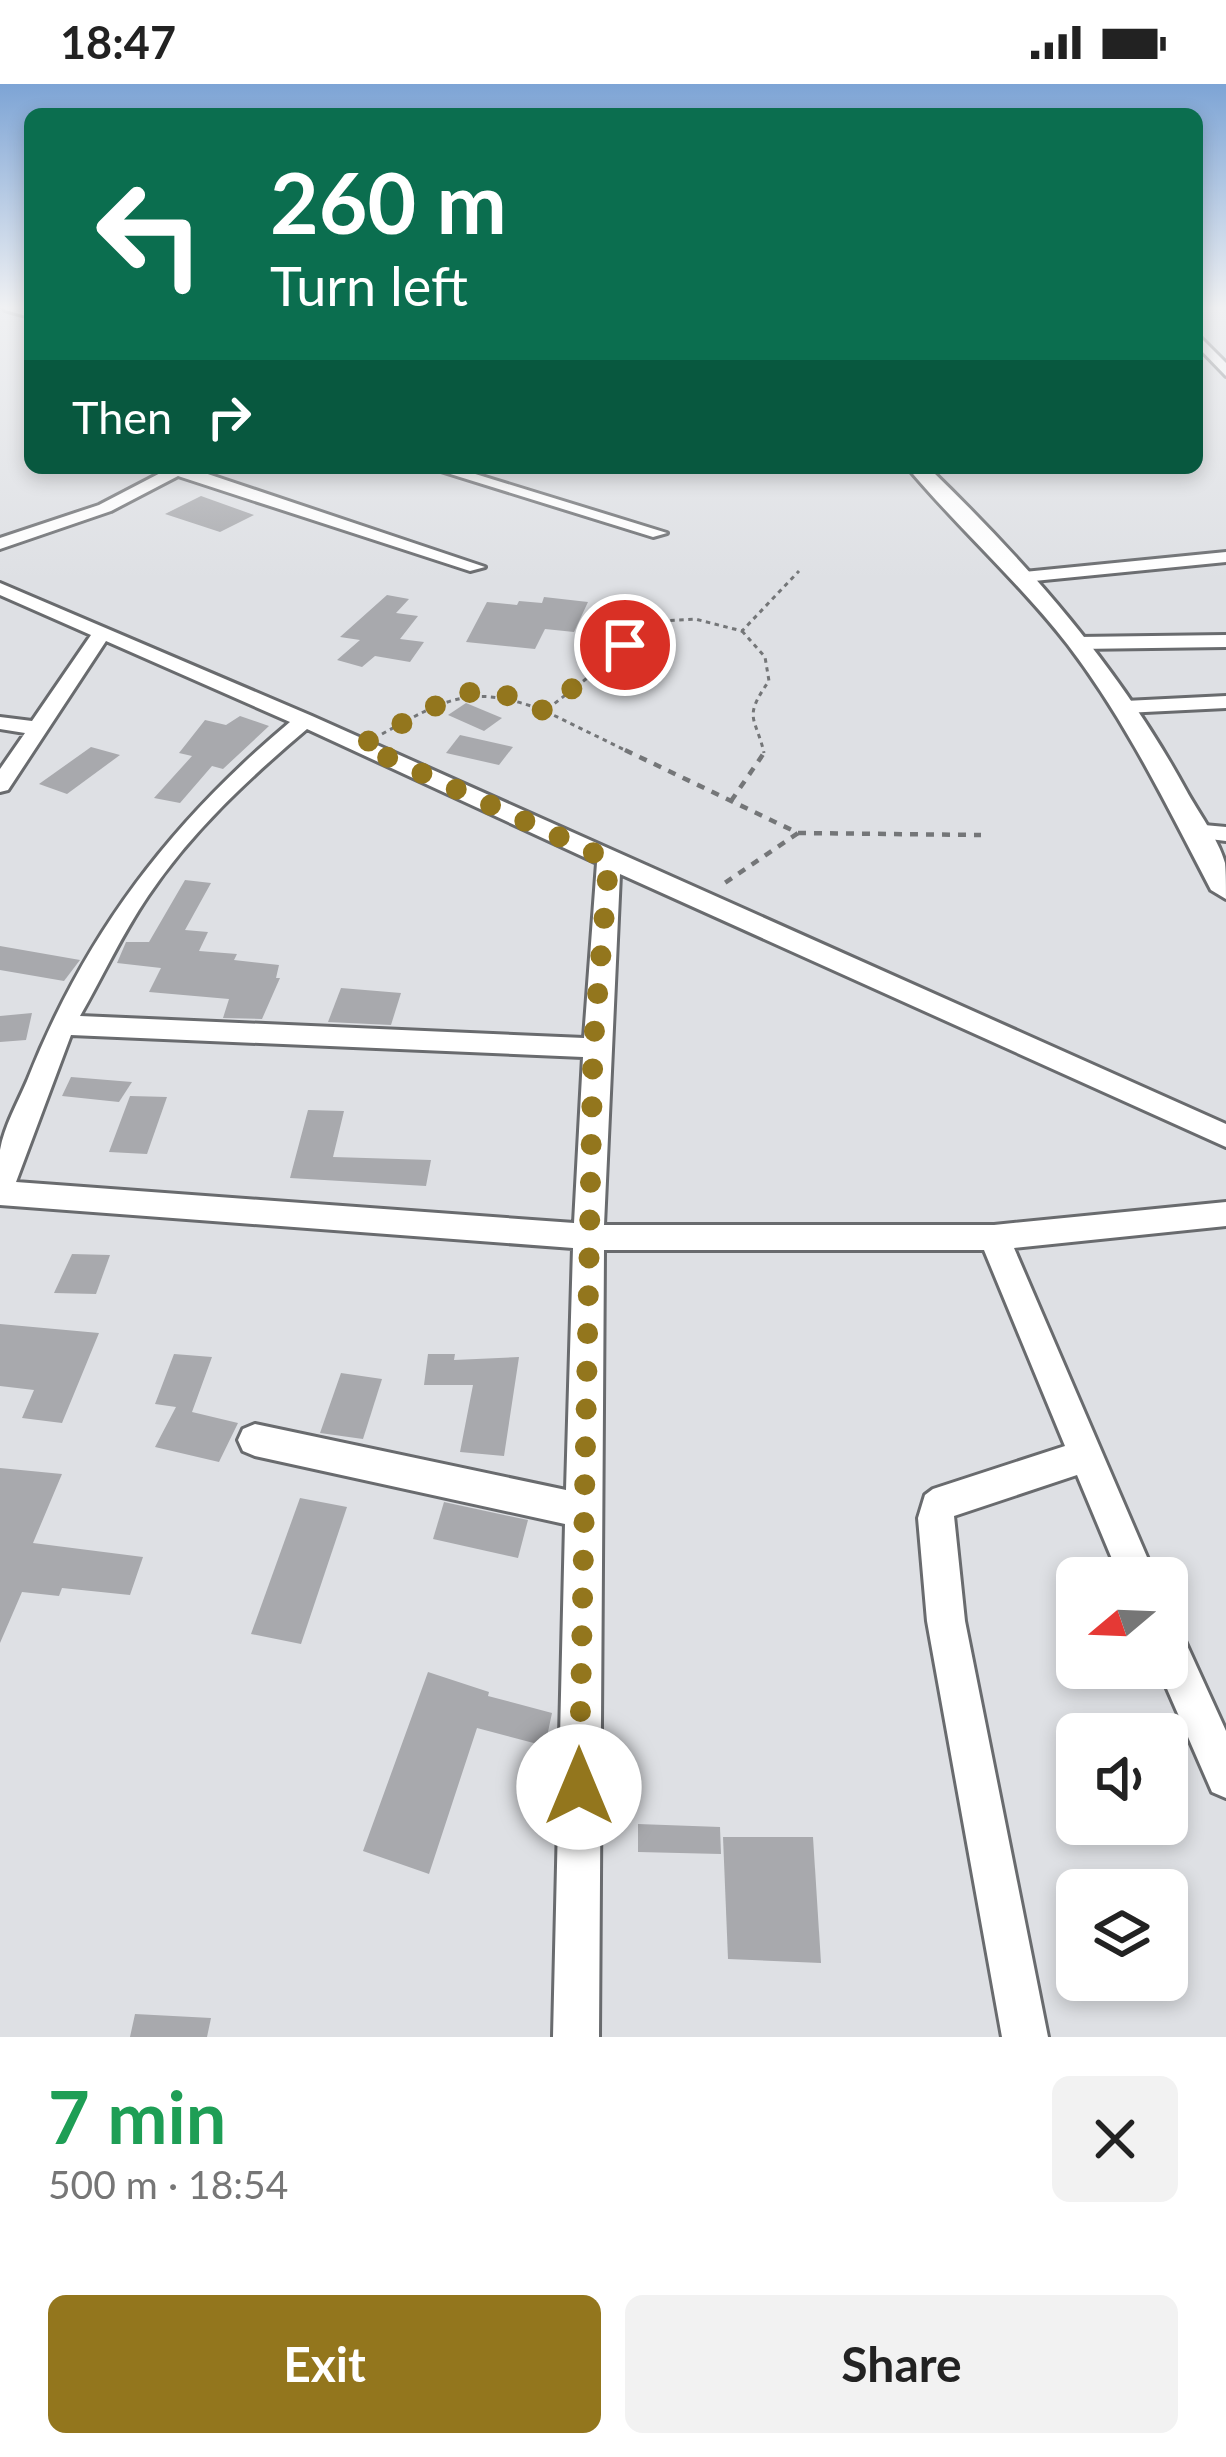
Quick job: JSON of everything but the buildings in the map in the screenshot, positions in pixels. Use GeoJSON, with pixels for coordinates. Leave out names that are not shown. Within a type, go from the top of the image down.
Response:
{"type":"FeatureCollection","features":[{"type":"Feature","properties":{"kind":"street"},"geometry":{"type":"LineString","coordinates":[[0,544],[105,508],[172,474]]}},
{"type":"Feature","properties":{"kind":"street"},"geometry":{"type":"LineString","coordinates":[[192,474],[476,567]]}},
{"type":"Feature","properties":{"kind":"street"},"geometry":{"type":"LineString","coordinates":[[469,474],[519,484],[659,532]]}},
{"type":"Feature","properties":{"kind":"street"},"geometry":{"type":"LineString","coordinates":[[924,474],[1024,577],[1125,707],[1226,890]]}},
{"type":"Feature","properties":{"kind":"street"},"geometry":{"type":"LineString","coordinates":[[1024,577],[1226,557]]}},
{"type":"Feature","properties":{"kind":"street"},"geometry":{"type":"LineString","coordinates":[[0,588],[361,745],[1226,1136]]}},
{"type":"Feature","properties":{"kind":"street"},"geometry":{"type":"LineString","coordinates":[[0,785],[102,633]]}},
{"type":"Feature","properties":{"kind":"street"},"geometry":{"type":"LineString","coordinates":[[1078,643],[1226,640]]}},
{"type":"Feature","properties":{"kind":"street"},"geometry":{"type":"LineString","coordinates":[[1125,707],[1226,702]]}},
{"type":"Feature","properties":{"kind":"street"},"geometry":{"type":"LineString","coordinates":[[304,720],[235,777],[184,832],[140,890],[62,1025],[0,1189],[591,1237],[994,1238],[1226,1214]]}},
{"type":"Feature","properties":{"kind":"street"},"geometry":{"type":"LineString","coordinates":[[0,723],[37,728]]}},
{"type":"Feature","properties":{"kind":"street"},"geometry":{"type":"LineString","coordinates":[[1193,831],[1226,834]]}},
{"type":"Feature","properties":{"kind":"street"},"geometry":{"type":"LineString","coordinates":[[576,2037],[593,1048],[609,860]]}},
{"type":"Feature","properties":{"kind":"street"},"geometry":{"type":"LineString","coordinates":[[62,1025],[593,1048]]}},
{"type":"Feature","properties":{"kind":"street"},"geometry":{"type":"LineString","coordinates":[[994,1238],[1129,1557]]}},
{"type":"Feature","properties":{"kind":"street"},"geometry":{"type":"LineString","coordinates":[[255,1440],[582,1511]]}},
{"type":"Feature","properties":{"kind":"street"},"geometry":{"type":"LineString","coordinates":[[1024,2037],[946,1621],[935,1517],[946,1501],[1085,1456]]}},
{"type":"Feature","properties":{"kind":"street"},"geometry":{"type":"LineString","coordinates":[[1187,1689],[1226,1778]]}},
{"type":"Feature","properties":{"kind":"path"},"geometry":{"type":"LineString","coordinates":[[742,631],[799,572]]}},
{"type":"Feature","properties":{"kind":"path"},"geometry":{"type":"LineString","coordinates":[[545,711],[665,617],[686,616],[742,631],[765,657],[769,681],[757,698],[751,723],[766,750],[731,801]]}},
{"type":"Feature","properties":{"kind":"path"},"geometry":{"type":"LineString","coordinates":[[361,745],[462,692],[503,694],[798,833],[981,835]]}},
{"type":"Feature","properties":{"kind":"path"},"geometry":{"type":"LineString","coordinates":[[701,899],[798,833]]}},
{"type":"Feature","properties":{"kind":"route"},"geometry":{"type":"LineString","coordinates":[[579,1787],[593,1048],[609,860],[361,745],[462,692],[503,694],[545,711],[625,645]]}}]}
